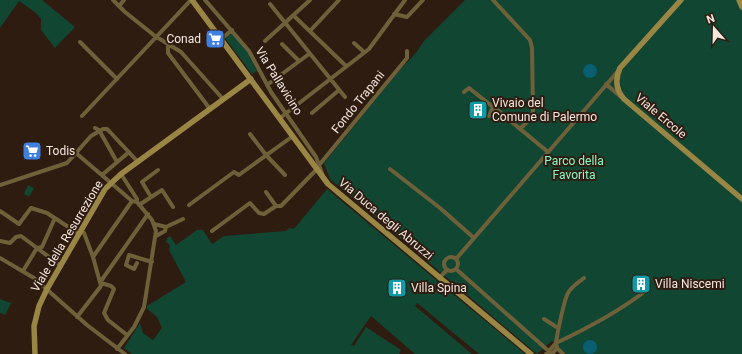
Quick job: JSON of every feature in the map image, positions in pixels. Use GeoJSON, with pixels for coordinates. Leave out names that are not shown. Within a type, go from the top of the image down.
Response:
{"type":"FeatureCollection","features":[{"type":"Feature","properties":{"kind":"street"},"geometry":{"type":"LineString","coordinates":[[113,0],[157,37],[181,52],[223,99]]}},
{"type":"Feature","properties":{"kind":"street"},"geometry":{"type":"LineString","coordinates":[[119,6],[124,0]]}},
{"type":"Feature","properties":{"kind":"street"},"geometry":{"type":"LineString","coordinates":[[82,116],[192,0]]}},
{"type":"Feature","properties":{"kind":"street","name":"Via Duca degli Abruzzi"},"geometry":{"type":"LineString","coordinates":[[192,0],[293,136],[307,154],[319,166],[324,180],[531,354]]}},
{"type":"Feature","properties":{"kind":"street","name":"Via Pallavicino"},"geometry":{"type":"LineString","coordinates":[[205,0],[249,50],[267,85],[306,141],[319,166]]}},
{"type":"Feature","properties":{"kind":"street"},"geometry":{"type":"LineString","coordinates":[[265,41],[310,0]]}},
{"type":"Feature","properties":{"kind":"street"},"geometry":{"type":"LineString","coordinates":[[310,31],[340,0]]}},
{"type":"Feature","properties":{"kind":"street"},"geometry":{"type":"LineString","coordinates":[[280,118],[369,49],[405,0]]}},
{"type":"Feature","properties":{"kind":"street"},"geometry":{"type":"LineString","coordinates":[[394,14],[407,17],[423,0]]}},
{"type":"Feature","properties":{"kind":"street"},"geometry":{"type":"LineString","coordinates":[[493,0],[530,40],[532,48],[533,111],[532,117],[520,129]]}},
{"type":"Feature","properties":{"kind":"street"},"geometry":{"type":"LineString","coordinates":[[456,259],[606,84],[681,0]]}},
{"type":"Feature","properties":{"kind":"street"},"geometry":{"type":"LineString","coordinates":[[739,0],[742,7]]}},
{"type":"Feature","properties":{"kind":"street"},"geometry":{"type":"LineString","coordinates":[[270,4],[345,97]]}},
{"type":"Feature","properties":{"kind":"street"},"geometry":{"type":"LineString","coordinates":[[294,16],[346,66]]}},
{"type":"Feature","properties":{"kind":"street"},"geometry":{"type":"LineString","coordinates":[[221,39],[232,30]]}},
{"type":"Feature","properties":{"kind":"street"},"geometry":{"type":"LineString","coordinates":[[80,42],[117,79]]}},
{"type":"Feature","properties":{"kind":"street"},"geometry":{"type":"LineString","coordinates":[[354,43],[364,52]]}},
{"type":"Feature","properties":{"kind":"street"},"geometry":{"type":"LineString","coordinates":[[168,44],[168,53],[210,109]]}},
{"type":"Feature","properties":{"kind":"street"},"geometry":{"type":"LineString","coordinates":[[282,44],[299,61]]}},
{"type":"Feature","properties":{"kind":"street","name":"Fondo Trapani"},"geometry":{"type":"LineString","coordinates":[[212,232],[250,203],[259,213],[264,214],[276,206],[281,206],[319,166],[407,58],[407,51]]}},
{"type":"Feature","properties":{"kind":"street"},"geometry":{"type":"LineString","coordinates":[[267,85],[309,54]]}},
{"type":"Feature","properties":{"kind":"street","name":"Viale Ercole"},"geometry":{"type":"LineString","coordinates":[[620,68],[617,82],[620,94],[624,99],[742,199]]}},
{"type":"Feature","properties":{"kind":"street"},"geometry":{"type":"LineString","coordinates":[[251,79],[258,73],[261,74]]}},
{"type":"Feature","properties":{"kind":"street","name":"Viale della Resurrezione"},"geometry":{"type":"LineString","coordinates":[[35,354],[34,326],[39,306],[47,289],[105,189],[121,174],[251,79]]}},
{"type":"Feature","properties":{"kind":"street"},"geometry":{"type":"LineString","coordinates":[[256,86],[264,80]]}},
{"type":"Feature","properties":{"kind":"street"},"geometry":{"type":"LineString","coordinates":[[606,84],[624,99]]}},
{"type":"Feature","properties":{"kind":"street"},"geometry":{"type":"LineString","coordinates":[[464,92],[469,88],[548,152]]}},
{"type":"Feature","properties":{"kind":"street"},"geometry":{"type":"LineString","coordinates":[[312,113],[339,90]]}},
{"type":"Feature","properties":{"kind":"street"},"geometry":{"type":"LineString","coordinates":[[489,116],[493,107]]}},
{"type":"Feature","properties":{"kind":"street"},"geometry":{"type":"LineString","coordinates":[[0,185],[67,163],[97,129],[107,129],[138,162]]}},
{"type":"Feature","properties":{"kind":"street"},"geometry":{"type":"LineString","coordinates":[[97,129],[117,162]]}},
{"type":"Feature","properties":{"kind":"street"},"geometry":{"type":"LineString","coordinates":[[250,134],[266,155],[285,175]]}},
{"type":"Feature","properties":{"kind":"street"},"geometry":{"type":"LineString","coordinates":[[189,205],[234,172],[239,175],[293,136]]}},
{"type":"Feature","properties":{"kind":"street"},"geometry":{"type":"LineString","coordinates":[[300,145],[306,141]]}},
{"type":"Feature","properties":{"kind":"street"},"geometry":{"type":"LineString","coordinates":[[307,154],[312,151]]}},
{"type":"Feature","properties":{"kind":"street"},"geometry":{"type":"LineString","coordinates":[[102,175],[130,152]]}},
{"type":"Feature","properties":{"kind":"street"},"geometry":{"type":"LineString","coordinates":[[76,153],[148,214],[156,231],[144,307],[134,326],[117,349]]}},
{"type":"Feature","properties":{"kind":"street"},"geometry":{"type":"LineString","coordinates":[[390,169],[440,208],[474,238]]}},
{"type":"Feature","properties":{"kind":"street"},"geometry":{"type":"LineString","coordinates":[[151,197],[142,182],[158,170]]}},
{"type":"Feature","properties":{"kind":"street"},"geometry":{"type":"LineString","coordinates":[[93,257],[138,199],[121,174]]}},
{"type":"Feature","properties":{"kind":"street"},"geometry":{"type":"LineString","coordinates":[[136,203],[151,197],[162,190],[174,207]]}},
{"type":"Feature","properties":{"kind":"street"},"geometry":{"type":"LineString","coordinates":[[266,192],[276,206]]}},
{"type":"Feature","properties":{"kind":"street"},"geometry":{"type":"LineString","coordinates":[[0,211],[18,224],[31,208],[47,213],[80,233],[84,233],[101,282]]}},
{"type":"Feature","properties":{"kind":"street"},"geometry":{"type":"LineString","coordinates":[[77,316],[101,286],[101,282],[148,214]]}},
{"type":"Feature","properties":{"kind":"street"},"geometry":{"type":"LineString","coordinates":[[23,271],[37,248],[42,247],[56,218]]}},
{"type":"Feature","properties":{"kind":"street"},"geometry":{"type":"LineString","coordinates":[[156,236],[165,231],[166,227],[183,219]]}},
{"type":"Feature","properties":{"kind":"street"},"geometry":{"type":"LineString","coordinates":[[154,224],[166,227]]}},
{"type":"Feature","properties":{"kind":"street"},"geometry":{"type":"LineString","coordinates":[[0,241],[10,243],[16,237],[21,236],[61,266]]}},
{"type":"Feature","properties":{"kind":"street"},"geometry":{"type":"LineString","coordinates":[[137,263],[134,269],[126,265],[129,255],[152,262]]}},
{"type":"Feature","properties":{"kind":"street"},"geometry":{"type":"LineString","coordinates":[[447,270],[444,264],[446,259],[452,257],[456,259]]}},
{"type":"Feature","properties":{"kind":"street"},"geometry":{"type":"LineString","coordinates":[[0,258],[23,271],[47,289],[77,316],[125,354]]}},
{"type":"Feature","properties":{"kind":"street"},"geometry":{"type":"LineString","coordinates":[[456,259],[458,262],[456,269]]}},
{"type":"Feature","properties":{"kind":"street"},"geometry":{"type":"LineString","coordinates":[[447,270],[453,271],[456,269]]}},
{"type":"Feature","properties":{"kind":"street"},"geometry":{"type":"LineString","coordinates":[[456,269],[550,353]]}},
{"type":"Feature","properties":{"kind":"street"},"geometry":{"type":"LineString","coordinates":[[440,278],[447,270]]}},
{"type":"Feature","properties":{"kind":"street"},"geometry":{"type":"LineString","coordinates":[[550,353],[556,343],[558,328],[568,293],[584,278]]}},
{"type":"Feature","properties":{"kind":"street"},"geometry":{"type":"LineString","coordinates":[[101,282],[111,286],[114,289],[104,313],[108,320],[127,335]]}},
{"type":"Feature","properties":{"kind":"street"},"geometry":{"type":"LineString","coordinates":[[556,343],[629,304],[648,289]]}},
{"type":"Feature","properties":{"kind":"street"},"geometry":{"type":"LineString","coordinates":[[544,320],[558,328]]}},
{"type":"Feature","properties":{"kind":"street"},"geometry":{"type":"LineString","coordinates":[[556,343],[563,354]]}},
{"type":"Feature","properties":{"kind":"street"},"geometry":{"type":"LineString","coordinates":[[550,353],[558,348]]}},
{"type":"Feature","properties":{"kind":"green space"},"geometry":{"type":"Polygon","coordinates":[[[0,0],[42,0],[75,27],[55,48],[41,30],[41,19],[36,13],[19,1],[0,28],[0,0]]]}},
{"type":"Feature","properties":{"kind":"green space","name":"Parco della Favorita"},"geometry":{"type":"Polygon","coordinates":[[[465,0],[742,0],[742,354],[566,354],[552,341],[537,354],[330,179],[324,163],[398,72],[415,54],[424,41],[465,0]]]}},
{"type":"Feature","properties":{"kind":"green space"},"geometry":{"type":"Polygon","coordinates":[[[232,33],[247,51],[257,71],[252,74],[225,38],[232,33]]]}},
{"type":"Feature","properties":{"kind":"green space"},"geometry":{"type":"Polygon","coordinates":[[[28,185],[34,188],[29,197],[24,194],[28,185]]]}},
{"type":"Feature","properties":{"kind":"green space"},"geometry":{"type":"Polygon","coordinates":[[[327,189],[525,354],[479,354],[417,303],[415,306],[472,354],[415,354],[371,316],[351,345],[354,346],[366,327],[401,350],[399,354],[132,354],[124,348],[140,323],[143,333],[153,340],[162,328],[157,317],[147,309],[147,306],[186,282],[169,250],[170,245],[166,242],[167,238],[170,236],[176,245],[197,230],[203,230],[212,244],[224,236],[286,231],[289,228],[294,229],[327,189]]]}},
{"type":"Feature","properties":{"kind":"green space"},"geometry":{"type":"Polygon","coordinates":[[[0,299],[11,303],[5,315],[0,313],[0,299]]]}},
{"type":"Feature","properties":{"kind":"water"},"geometry":{"type":"Polygon","coordinates":[[[587,64],[593,64],[597,68],[597,74],[593,78],[587,78],[583,74],[583,68],[587,64]]]}},
{"type":"Feature","properties":{"kind":"water"},"geometry":{"type":"Polygon","coordinates":[[[590,340],[595,342],[597,347],[595,352],[590,354],[585,352],[583,347],[585,342],[590,340]]]}},
{"type":"Feature","properties":{"kind":"place","name":"Conad"},"geometry":{"type":"Point","coordinates":[215,39]}},
{"type":"Feature","properties":{"kind":"place","name":"Vivaio del Comune di Palermo"},"geometry":{"type":"Point","coordinates":[478,110]}},
{"type":"Feature","properties":{"kind":"place","name":"Todis"},"geometry":{"type":"Point","coordinates":[32,151]}},
{"type":"Feature","properties":{"kind":"place","name":"Villa Niscemi"},"geometry":{"type":"Point","coordinates":[641,284]}},
{"type":"Feature","properties":{"kind":"place","name":"Villa Spina"},"geometry":{"type":"Point","coordinates":[397,288]}}]}
